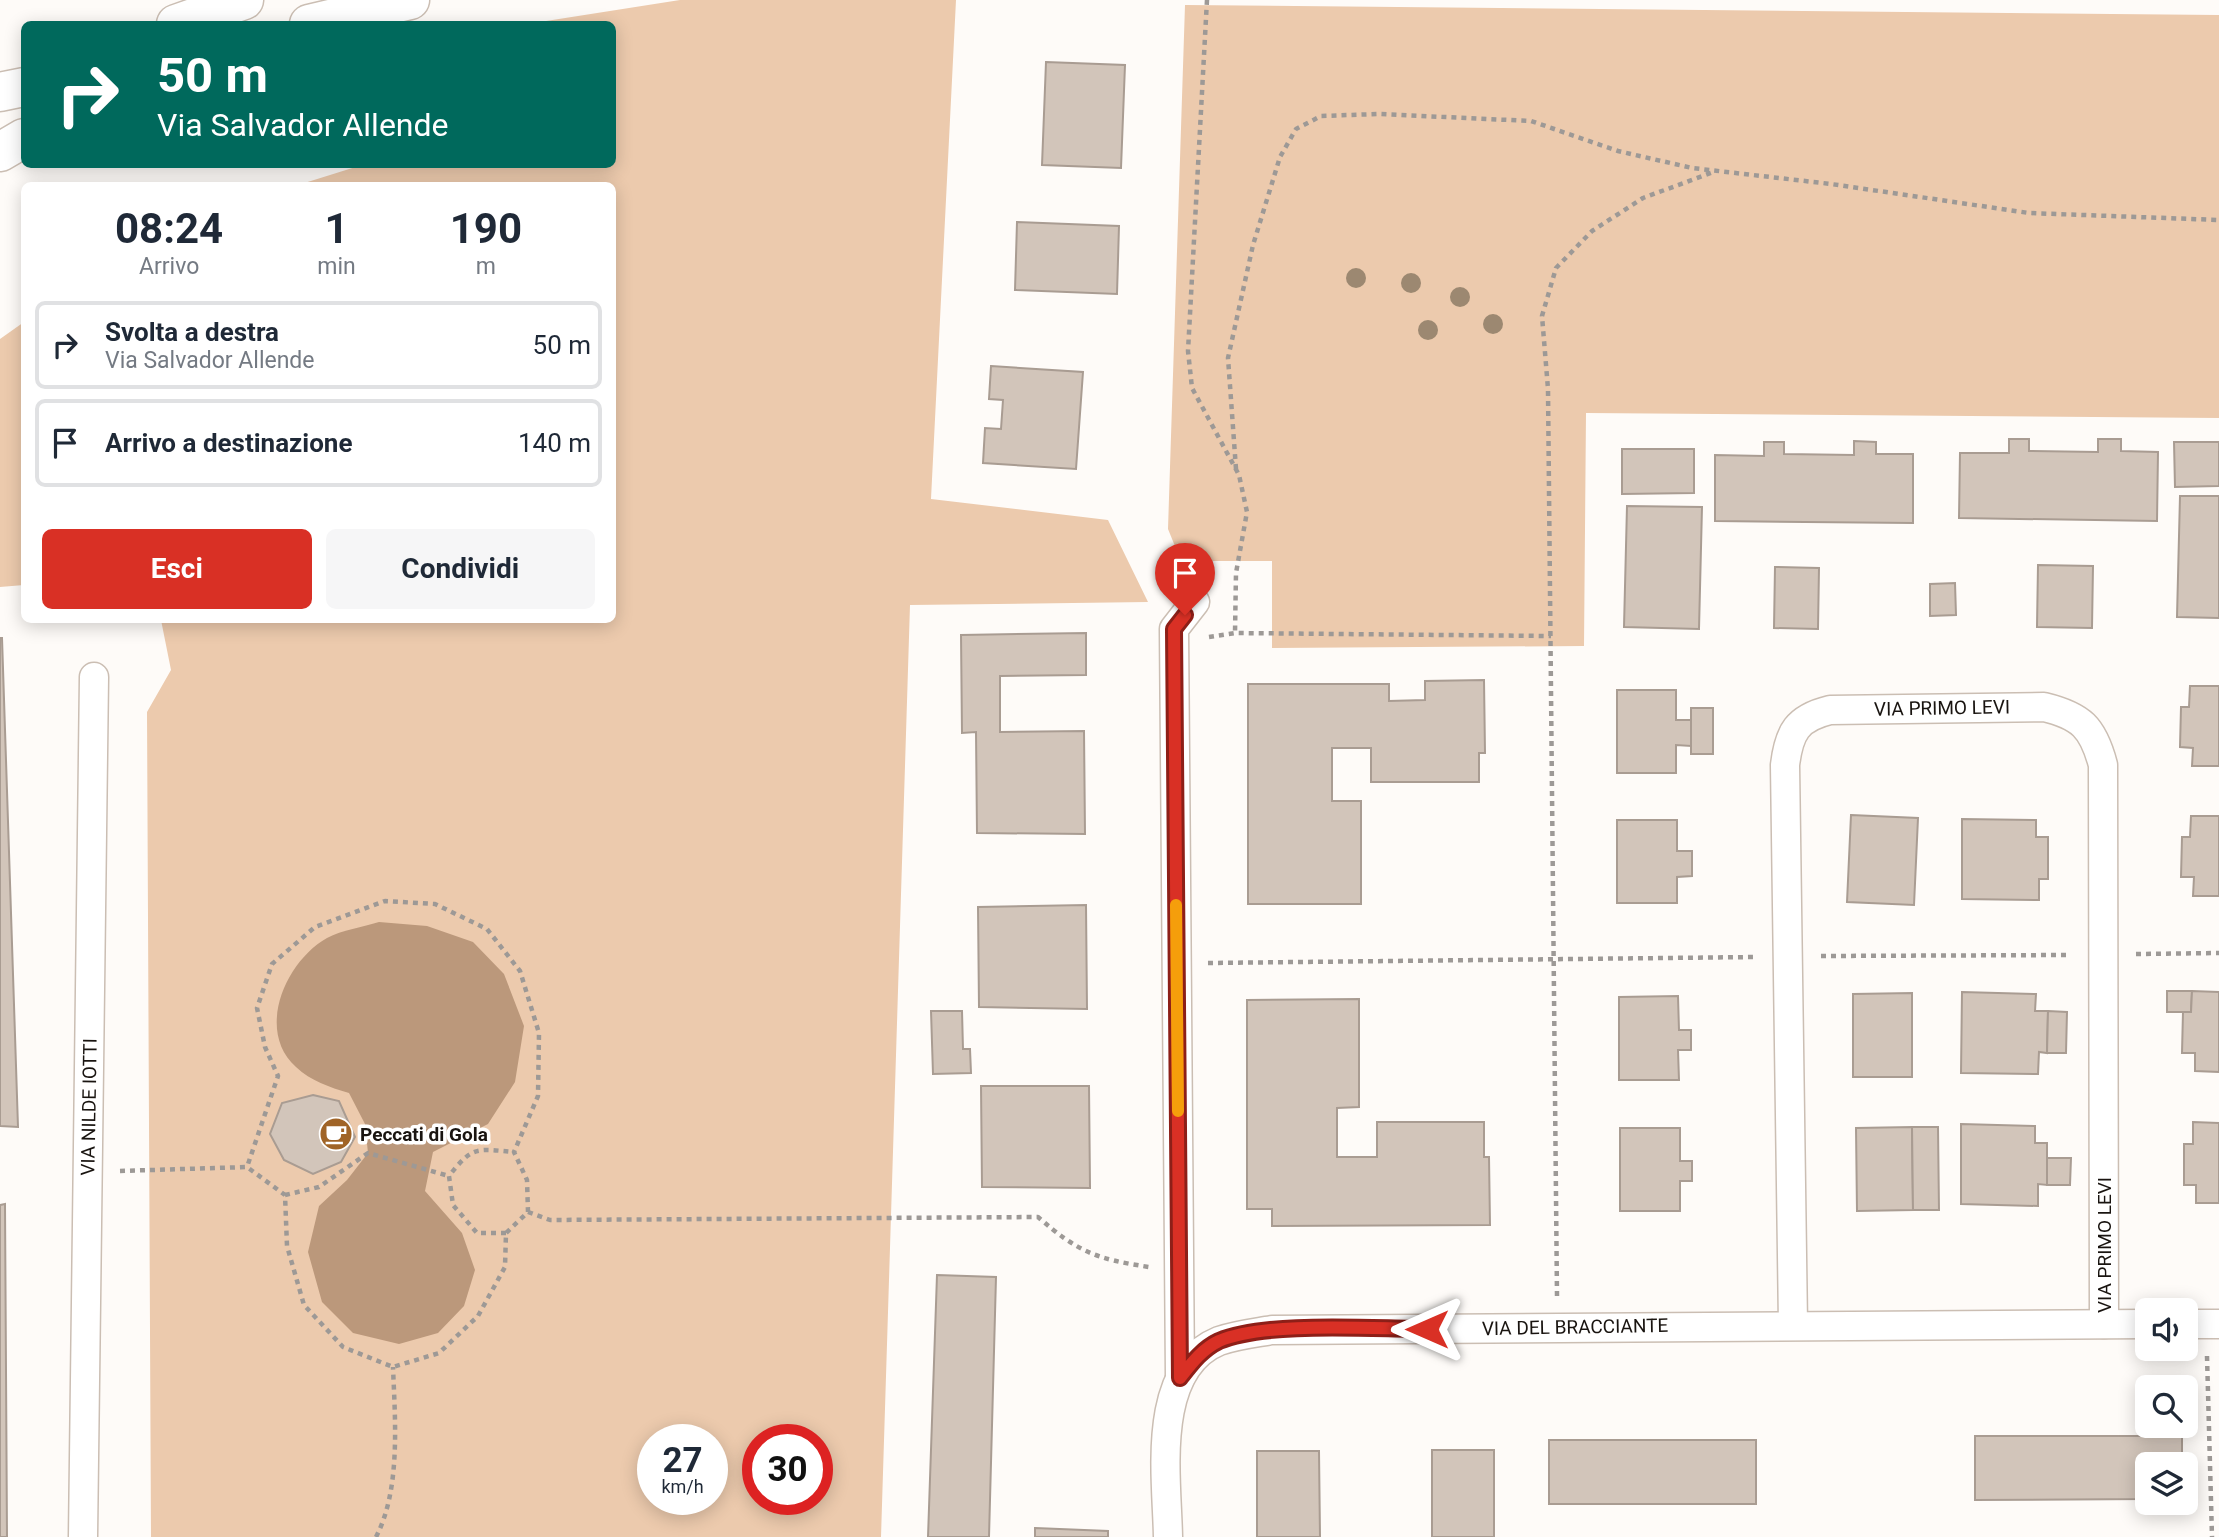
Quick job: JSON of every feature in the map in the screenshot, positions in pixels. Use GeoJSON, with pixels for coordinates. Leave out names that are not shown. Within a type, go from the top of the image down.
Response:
{"type":"FeatureCollection","features":[{"type":"Feature","properties":{"kind":"street"},"geometry":{"type":"LineString","coordinates":[[184,21],[244,0]]}},
{"type":"Feature","properties":{"kind":"street"},"geometry":{"type":"LineString","coordinates":[[322,21],[410,0]]}},
{"type":"Feature","properties":{"kind":"street"},"geometry":{"type":"LineString","coordinates":[[0,92],[21,88]]}},
{"type":"Feature","properties":{"kind":"street"},"geometry":{"type":"LineString","coordinates":[[0,152],[21,140]]}},
{"type":"Feature","properties":{"kind":"street"},"geometry":{"type":"LineString","coordinates":[[1180,1378],[1174,629],[1195,602]]}},
{"type":"Feature","properties":{"kind":"street","name":"VIA NILDE IOTTI"},"geometry":{"type":"LineString","coordinates":[[83,1537],[94,677]]}},
{"type":"Feature","properties":{"kind":"street","name":"VIA PRIMO LEVI"},"geometry":{"type":"LineString","coordinates":[[1793,1325],[1785,765],[1791,735],[1800,722],[1830,710],[2044,707],[2067,712],[2083,723],[2097,743],[2103,765],[2104,1324]]}},
{"type":"Feature","properties":{"kind":"street","name":"VIA DEL BRACCIANTE"},"geometry":{"type":"LineString","coordinates":[[1168,1537],[1167,1432],[1170,1403],[1180,1378],[1196,1357],[1218,1342],[1272,1330],[2135,1324]]}},
{"type":"Feature","properties":{"kind":"path"},"geometry":{"type":"LineString","coordinates":[[1207,0],[1188,351],[1192,388],[1236,469]]}},
{"type":"Feature","properties":{"kind":"path"},"geometry":{"type":"LineString","coordinates":[[1551,636],[1235,633],[1236,573],[1247,512],[1236,469],[1228,358],[1261,220],[1280,157],[1296,129],[1321,116],[1379,114],[1531,121],[1618,151],[1692,168],[2029,213],[2219,220]]}},
{"type":"Feature","properties":{"kind":"path"},"geometry":{"type":"LineString","coordinates":[[1557,1328],[1556,959],[1548,389],[1542,316],[1556,268],[1592,231],[1643,198],[1717,171]]}},
{"type":"Feature","properties":{"kind":"path"},"geometry":{"type":"LineString","coordinates":[[247,1167],[278,1076],[265,1046],[257,1008],[272,964],[315,927],[386,901],[435,904],[487,929],[520,971],[539,1033],[538,1096],[514,1152],[527,1180],[528,1212],[506,1233],[477,1233],[453,1205],[449,1176],[466,1154],[482,1150],[514,1152]]}},
{"type":"Feature","properties":{"kind":"path"},"geometry":{"type":"LineString","coordinates":[[1177,963],[2219,953]]}},
{"type":"Feature","properties":{"kind":"path"},"geometry":{"type":"LineString","coordinates":[[88,1172],[247,1167],[285,1195],[319,1187],[368,1153],[449,1176]]}},
{"type":"Feature","properties":{"kind":"path"},"geometry":{"type":"LineString","coordinates":[[285,1195],[287,1247],[304,1305],[343,1347],[393,1367],[439,1353],[478,1316],[505,1267],[506,1233]]}},
{"type":"Feature","properties":{"kind":"path"},"geometry":{"type":"LineString","coordinates":[[528,1212],[550,1220],[1038,1217],[1070,1245],[1113,1262]]}},
{"type":"Feature","properties":{"kind":"path"},"geometry":{"type":"LineString","coordinates":[[2204,1324],[2212,1537]]}},
{"type":"Feature","properties":{"kind":"path"},"geometry":{"type":"LineString","coordinates":[[376,1537],[385,1519],[396,1438],[393,1367]]}},
{"type":"Feature","properties":{"kind":"shaded area"},"geometry":{"type":"Polygon","coordinates":[[[680,0],[956,0],[931,499],[1108,520],[1148,602],[910,605],[881,1537],[151,1537],[147,712],[171,670],[162,623],[616,623],[616,182],[308,182],[352,168],[616,168],[616,21],[546,21],[680,0]]]}},
{"type":"Feature","properties":{"kind":"shaded area"},"geometry":{"type":"Polygon","coordinates":[[[1185,5],[2219,15],[2219,418],[1586,413],[1584,646],[1272,648],[1272,561],[1181,561],[1168,529],[1185,5]]]}},
{"type":"Feature","properties":{"kind":"shaded area"},"geometry":{"type":"Polygon","coordinates":[[[21,324],[21,585],[0,587],[0,339],[21,324]]]}},
{"type":"Feature","properties":{"kind":"shaded area"},"geometry":{"type":"Polygon","coordinates":[[[379,922],[427,926],[473,942],[504,974],[524,1026],[515,1082],[488,1124],[433,1152],[425,1191],[462,1233],[475,1270],[464,1306],[438,1333],[399,1344],[353,1333],[322,1302],[308,1252],[319,1206],[347,1180],[368,1153],[365,1124],[349,1093],[321,1083],[296,1067],[284,1052],[278,1034],[277,1016],[288,979],[312,949],[327,938],[379,922]]]}},
{"type":"Feature","properties":{"kind":"building"},"geometry":{"type":"Polygon","coordinates":[[[1046,62],[1125,65],[1121,168],[1042,165],[1046,62]]]}},
{"type":"Feature","properties":{"kind":"building"},"geometry":{"type":"Polygon","coordinates":[[[1017,222],[1119,226],[1117,294],[1015,290],[1017,222]]]}},
{"type":"Feature","properties":{"kind":"building"},"geometry":{"type":"Polygon","coordinates":[[[991,366],[1083,372],[1076,469],[983,463],[985,428],[1001,429],[1003,400],[989,399],[991,366]]]}},
{"type":"Feature","properties":{"kind":"building"},"geometry":{"type":"Polygon","coordinates":[[[2009,439],[2029,439],[2029,451],[2098,452],[2098,439],[2121,439],[2121,451],[2158,452],[2157,521],[1959,518],[1960,453],[2009,453],[2009,439]]]}},
{"type":"Feature","properties":{"kind":"building"},"geometry":{"type":"Polygon","coordinates":[[[1854,441],[1876,442],[1876,454],[1913,454],[1913,523],[1715,521],[1715,455],[1764,456],[1764,442],[1784,442],[1784,454],[1854,455],[1854,441]]]}},
{"type":"Feature","properties":{"kind":"building"},"geometry":{"type":"Polygon","coordinates":[[[2174,442],[2219,442],[2219,486],[2175,487],[2174,442]]]}},
{"type":"Feature","properties":{"kind":"building"},"geometry":{"type":"Polygon","coordinates":[[[1622,449],[1694,449],[1694,493],[1622,494],[1622,449]]]}},
{"type":"Feature","properties":{"kind":"building"},"geometry":{"type":"Polygon","coordinates":[[[2180,496],[2219,496],[2219,618],[2177,617],[2180,496]]]}},
{"type":"Feature","properties":{"kind":"building"},"geometry":{"type":"Polygon","coordinates":[[[1627,506],[1702,507],[1699,629],[1624,627],[1627,506]]]}},
{"type":"Feature","properties":{"kind":"building"},"geometry":{"type":"Polygon","coordinates":[[[2038,565],[2093,566],[2092,628],[2037,627],[2038,565]]]}},
{"type":"Feature","properties":{"kind":"building"},"geometry":{"type":"Polygon","coordinates":[[[1775,567],[1819,568],[1818,629],[1774,628],[1775,567]]]}},
{"type":"Feature","properties":{"kind":"building"},"geometry":{"type":"Polygon","coordinates":[[[1955,583],[1956,615],[1930,616],[1930,584],[1955,583]]]}},
{"type":"Feature","properties":{"kind":"building"},"geometry":{"type":"Polygon","coordinates":[[[1086,633],[1086,675],[1000,676],[1000,732],[1084,731],[1085,834],[977,833],[976,732],[962,733],[961,635],[1086,633]]]}},
{"type":"Feature","properties":{"kind":"building"},"geometry":{"type":"Polygon","coordinates":[[[2,638],[18,1127],[0,1126],[2,638]]]}},
{"type":"Feature","properties":{"kind":"building"},"geometry":{"type":"Polygon","coordinates":[[[1484,680],[1485,753],[1479,753],[1479,782],[1371,782],[1371,748],[1332,748],[1332,801],[1361,801],[1361,904],[1248,904],[1248,684],[1389,684],[1389,701],[1425,700],[1425,681],[1484,680]]]}},
{"type":"Feature","properties":{"kind":"building"},"geometry":{"type":"Polygon","coordinates":[[[2190,686],[2219,686],[2219,766],[2192,766],[2193,748],[2180,747],[2181,707],[2189,707],[2190,686]]]}},
{"type":"Feature","properties":{"kind":"building"},"geometry":{"type":"Polygon","coordinates":[[[1617,690],[1676,690],[1676,720],[1691,720],[1691,746],[1676,745],[1676,773],[1617,773],[1617,690]]]}},
{"type":"Feature","properties":{"kind":"building"},"geometry":{"type":"Polygon","coordinates":[[[1691,708],[1713,708],[1713,754],[1691,754],[1691,708]]]}},
{"type":"Feature","properties":{"kind":"building"},"geometry":{"type":"Polygon","coordinates":[[[1851,815],[1918,818],[1914,905],[1847,902],[1851,815]]]}},
{"type":"Feature","properties":{"kind":"building"},"geometry":{"type":"Polygon","coordinates":[[[2191,816],[2219,816],[2219,896],[2193,896],[2194,877],[2181,877],[2182,837],[2190,837],[2191,816]]]}},
{"type":"Feature","properties":{"kind":"building"},"geometry":{"type":"Polygon","coordinates":[[[1962,819],[2036,820],[2036,837],[2048,837],[2048,879],[2039,879],[2039,900],[1962,899],[1962,819]]]}},
{"type":"Feature","properties":{"kind":"building"},"geometry":{"type":"Polygon","coordinates":[[[1617,820],[1677,820],[1677,851],[1692,851],[1692,876],[1677,877],[1677,903],[1617,903],[1617,820]]]}},
{"type":"Feature","properties":{"kind":"building"},"geometry":{"type":"Polygon","coordinates":[[[1086,905],[1087,1009],[979,1007],[978,907],[1086,905]]]}},
{"type":"Feature","properties":{"kind":"building"},"geometry":{"type":"Polygon","coordinates":[[[2167,991],[2192,991],[2191,1012],[2167,1012],[2167,991]]]}},
{"type":"Feature","properties":{"kind":"building"},"geometry":{"type":"Polygon","coordinates":[[[2192,991],[2219,992],[2219,1072],[2195,1071],[2195,1053],[2182,1053],[2183,1012],[2191,1012],[2192,991]]]}},
{"type":"Feature","properties":{"kind":"building"},"geometry":{"type":"Polygon","coordinates":[[[1962,992],[2036,994],[2035,1011],[2048,1011],[2047,1053],[2039,1052],[2038,1074],[1961,1073],[1962,992]]]}},
{"type":"Feature","properties":{"kind":"building"},"geometry":{"type":"Polygon","coordinates":[[[1912,993],[1912,1077],[1853,1077],[1853,994],[1912,993]]]}},
{"type":"Feature","properties":{"kind":"building"},"geometry":{"type":"Polygon","coordinates":[[[1678,996],[1679,1030],[1691,1030],[1691,1050],[1678,1050],[1679,1080],[1619,1080],[1619,997],[1678,996]]]}},
{"type":"Feature","properties":{"kind":"building"},"geometry":{"type":"Polygon","coordinates":[[[1359,999],[1359,1107],[1337,1108],[1337,1157],[1377,1157],[1377,1122],[1484,1122],[1484,1157],[1489,1157],[1490,1225],[1272,1226],[1272,1209],[1247,1209],[1247,1000],[1359,999]]]}},
{"type":"Feature","properties":{"kind":"building"},"geometry":{"type":"Polygon","coordinates":[[[931,1011],[962,1011],[963,1049],[970,1049],[971,1073],[933,1074],[931,1011]]]}},
{"type":"Feature","properties":{"kind":"building"},"geometry":{"type":"Polygon","coordinates":[[[2048,1011],[2067,1012],[2066,1053],[2047,1053],[2048,1011]]]}},
{"type":"Feature","properties":{"kind":"building"},"geometry":{"type":"Polygon","coordinates":[[[981,1086],[1089,1086],[1090,1188],[982,1187],[981,1086]]]}},
{"type":"Feature","properties":{"kind":"building"},"geometry":{"type":"Polygon","coordinates":[[[313,1095],[339,1101],[355,1137],[341,1162],[313,1174],[284,1160],[270,1134],[282,1103],[313,1095]]]}},
{"type":"Feature","properties":{"kind":"building"},"geometry":{"type":"Polygon","coordinates":[[[2193,1122],[2219,1123],[2219,1203],[2196,1203],[2196,1185],[2184,1185],[2184,1144],[2193,1144],[2193,1122]]]}},
{"type":"Feature","properties":{"kind":"building"},"geometry":{"type":"Polygon","coordinates":[[[1961,1124],[2035,1126],[2035,1143],[2047,1143],[2047,1185],[2038,1184],[2038,1206],[1961,1204],[1961,1124]]]}},
{"type":"Feature","properties":{"kind":"building"},"geometry":{"type":"Polygon","coordinates":[[[1912,1127],[1913,1210],[1857,1211],[1856,1128],[1912,1127]]]}},
{"type":"Feature","properties":{"kind":"building"},"geometry":{"type":"Polygon","coordinates":[[[1912,1127],[1938,1127],[1939,1210],[1913,1210],[1912,1127]]]}},
{"type":"Feature","properties":{"kind":"building"},"geometry":{"type":"Polygon","coordinates":[[[1620,1128],[1680,1128],[1680,1161],[1692,1161],[1692,1181],[1680,1181],[1680,1211],[1620,1211],[1620,1128]]]}},
{"type":"Feature","properties":{"kind":"building"},"geometry":{"type":"Polygon","coordinates":[[[2047,1158],[2071,1158],[2070,1185],[2047,1185],[2047,1158]]]}},
{"type":"Feature","properties":{"kind":"building"},"geometry":{"type":"Polygon","coordinates":[[[5,1204],[7,1537],[0,1537],[0,1205],[5,1204]]]}},
{"type":"Feature","properties":{"kind":"building"},"geometry":{"type":"Polygon","coordinates":[[[937,1275],[996,1277],[989,1537],[928,1537],[937,1275]]]}},
{"type":"Feature","properties":{"kind":"building"},"geometry":{"type":"Polygon","coordinates":[[[1975,1436],[2182,1438],[2182,1452],[2135,1452],[2135,1499],[1975,1500],[1975,1436]]]}},
{"type":"Feature","properties":{"kind":"building"},"geometry":{"type":"Polygon","coordinates":[[[1549,1440],[1756,1440],[1756,1504],[1549,1504],[1549,1440]]]}},
{"type":"Feature","properties":{"kind":"building"},"geometry":{"type":"Polygon","coordinates":[[[1432,1450],[1494,1450],[1494,1537],[1432,1537],[1432,1450]]]}},
{"type":"Feature","properties":{"kind":"building"},"geometry":{"type":"Polygon","coordinates":[[[1257,1451],[1319,1451],[1320,1537],[1257,1537],[1257,1451]]]}},
{"type":"Feature","properties":{"kind":"building"},"geometry":{"type":"Polygon","coordinates":[[[1035,1528],[1108,1531],[1108,1537],[1035,1537],[1035,1528]]]}},
{"type":"Feature","properties":{"kind":"slow traffic"},"geometry":{"type":"LineString","coordinates":[[1176,905],[1178,1111]]}},
{"type":"Feature","properties":{"kind":"place","name":"Peccati di Gola"},"geometry":{"type":"Point","coordinates":[336,1134]}},
{"type":"Feature","properties":{"kind":"route"},"geometry":{"type":"LineString","coordinates":[[1185,615],[1174,629],[1180,1378],[1196,1357],[1218,1342],[1242,1335],[1272,1330],[1427,1329]]}}]}
